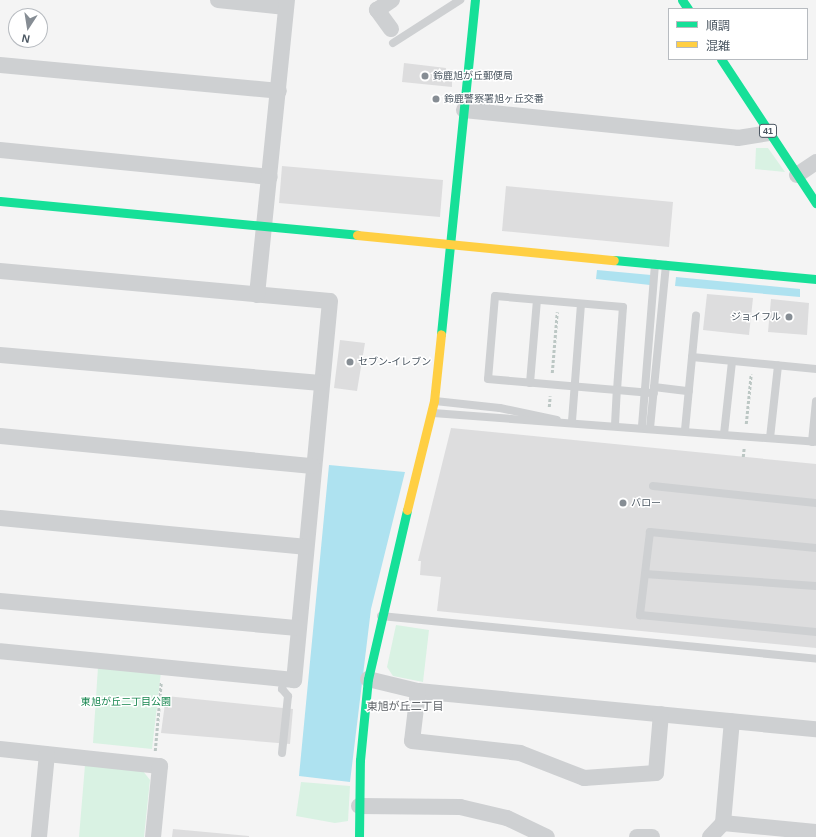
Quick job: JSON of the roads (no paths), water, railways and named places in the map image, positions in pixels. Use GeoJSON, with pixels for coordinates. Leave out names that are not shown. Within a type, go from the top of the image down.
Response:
{"type":"FeatureCollection","features":[{"type":"Feature","properties":{"kind":"street"},"geometry":{"type":"LineString","coordinates":[[218,0],[287,3],[257,295]]}},
{"type":"Feature","properties":{"kind":"street"},"geometry":{"type":"LineString","coordinates":[[392,0],[378,10],[392,36]]}},
{"type":"Feature","properties":{"kind":"street"},"geometry":{"type":"LineString","coordinates":[[359,837],[359,806],[368,680],[380,616],[434,400],[452,245],[475,0]]}},
{"type":"Feature","properties":{"kind":"street","name":"41"},"geometry":{"type":"LineString","coordinates":[[722,60],[816,203]]}},
{"type":"Feature","properties":{"kind":"street"},"geometry":{"type":"LineString","coordinates":[[0,65],[279,91]]}},
{"type":"Feature","properties":{"kind":"street"},"geometry":{"type":"LineString","coordinates":[[464,110],[738,138],[769,133]]}},
{"type":"Feature","properties":{"kind":"street"},"geometry":{"type":"LineString","coordinates":[[0,150],[270,177]]}},
{"type":"Feature","properties":{"kind":"street"},"geometry":{"type":"LineString","coordinates":[[797,175],[816,162]]}},
{"type":"Feature","properties":{"kind":"street"},"geometry":{"type":"LineString","coordinates":[[0,201],[816,279]]}},
{"type":"Feature","properties":{"kind":"street"},"geometry":{"type":"LineString","coordinates":[[0,271],[330,301],[305,547],[294,680],[0,651]]}},
{"type":"Feature","properties":{"kind":"street"},"geometry":{"type":"LineString","coordinates":[[0,355],[321,383]]}},
{"type":"Feature","properties":{"kind":"street"},"geometry":{"type":"LineString","coordinates":[[0,436],[313,466]]}},
{"type":"Feature","properties":{"kind":"street"},"geometry":{"type":"LineString","coordinates":[[0,518],[305,547]]}},
{"type":"Feature","properties":{"kind":"street"},"geometry":{"type":"LineString","coordinates":[[0,601],[298,628]]}},
{"type":"Feature","properties":{"kind":"street"},"geometry":{"type":"LineString","coordinates":[[368,680],[418,691],[816,729]]}},
{"type":"Feature","properties":{"kind":"street"},"geometry":{"type":"LineString","coordinates":[[418,691],[412,741],[520,753],[584,778],[656,773],[661,714]]}},
{"type":"Feature","properties":{"kind":"street"},"geometry":{"type":"LineString","coordinates":[[710,837],[723,823],[732,722]]}},
{"type":"Feature","properties":{"kind":"street"},"geometry":{"type":"LineString","coordinates":[[0,749],[160,766],[153,837]]}},
{"type":"Feature","properties":{"kind":"street"},"geometry":{"type":"LineString","coordinates":[[39,837],[47,754]]}},
{"type":"Feature","properties":{"kind":"street"},"geometry":{"type":"LineString","coordinates":[[359,806],[460,807],[507,818],[547,837]]}},
{"type":"Feature","properties":{"kind":"street"},"geometry":{"type":"LineString","coordinates":[[723,823],[816,832]]}},
{"type":"Feature","properties":{"kind":"street"},"geometry":{"type":"LineString","coordinates":[[637,837],[652,837]]}},
{"type":"Feature","properties":{"kind":"lane"},"geometry":{"type":"LineString","coordinates":[[392,36],[460,0]]}},
{"type":"Feature","properties":{"kind":"lane"},"geometry":{"type":"LineString","coordinates":[[651,391],[655,264]]}},
{"type":"Feature","properties":{"kind":"lane"},"geometry":{"type":"LineString","coordinates":[[646,427],[666,265]]}},
{"type":"Feature","properties":{"kind":"lane"},"geometry":{"type":"LineString","coordinates":[[615,425],[617,390],[623,307],[495,296],[488,379],[617,390],[689,391]]}},
{"type":"Feature","properties":{"kind":"lane"},"geometry":{"type":"LineString","coordinates":[[530,383],[536,300]]}},
{"type":"Feature","properties":{"kind":"lane"},"geometry":{"type":"LineString","coordinates":[[572,421],[581,304]]}},
{"type":"Feature","properties":{"kind":"lane"},"geometry":{"type":"LineString","coordinates":[[685,430],[696,316]]}},
{"type":"Feature","properties":{"kind":"lane"},"geometry":{"type":"LineString","coordinates":[[692,357],[816,369]]}},
{"type":"Feature","properties":{"kind":"lane"},"geometry":{"type":"LineString","coordinates":[[724,434],[732,361]]}},
{"type":"Feature","properties":{"kind":"lane"},"geometry":{"type":"LineString","coordinates":[[770,438],[778,365]]}},
{"type":"Feature","properties":{"kind":"lane"},"geometry":{"type":"LineString","coordinates":[[434,400],[507,409],[557,420],[814,442],[816,401]]}},
{"type":"Feature","properties":{"kind":"lane"},"geometry":{"type":"LineString","coordinates":[[431,413],[546,424],[557,420]]}},
{"type":"Feature","properties":{"kind":"lane"},"geometry":{"type":"LineString","coordinates":[[652,486],[816,503]]}},
{"type":"Feature","properties":{"kind":"lane"},"geometry":{"type":"LineString","coordinates":[[816,548],[650,532],[640,615],[816,632]]}},
{"type":"Feature","properties":{"kind":"lane"},"geometry":{"type":"LineString","coordinates":[[645,574],[816,586]]}},
{"type":"Feature","properties":{"kind":"lane"},"geometry":{"type":"LineString","coordinates":[[380,616],[816,659]]}},
{"type":"Feature","properties":{"kind":"lane"},"geometry":{"type":"LineString","coordinates":[[282,752],[288,696],[282,690],[284,679]]}},
{"type":"Feature","properties":{"kind":"water"},"geometry":{"type":"Polygon","coordinates":[[[597,270],[651,275],[650,285],[596,279],[597,270]]]}},
{"type":"Feature","properties":{"kind":"water"},"geometry":{"type":"Polygon","coordinates":[[[676,277],[800,289],[800,297],[675,286],[676,277]]]}},
{"type":"Feature","properties":{"kind":"water"},"geometry":{"type":"Polygon","coordinates":[[[329,465],[405,472],[371,609],[350,782],[299,776],[329,465]]]}},
{"type":"Feature","properties":{"kind":"place","name":"鈴鹿旭が丘郵便局"},"geometry":{"type":"Point","coordinates":[425,76]}},
{"type":"Feature","properties":{"kind":"place","name":"鈴鹿警察署旭ヶ丘交番"},"geometry":{"type":"Point","coordinates":[436,99]}},
{"type":"Feature","properties":{"kind":"place","name":"ジョイフル"},"geometry":{"type":"Point","coordinates":[789,317]}},
{"type":"Feature","properties":{"kind":"place","name":"セブン-イレブン"},"geometry":{"type":"Point","coordinates":[350,362]}},
{"type":"Feature","properties":{"kind":"place","name":"バロー"},"geometry":{"type":"Point","coordinates":[623,503]}},
{"type":"Feature","properties":{"kind":"district","name":"東旭が丘二丁目"},"geometry":{"type":"Point","coordinates":[405,706]}},
{"type":"Feature","properties":{"kind":"park label","name":"東旭が丘二丁目公園"},"geometry":{"type":"Point","coordinates":[126,702]}}]}
